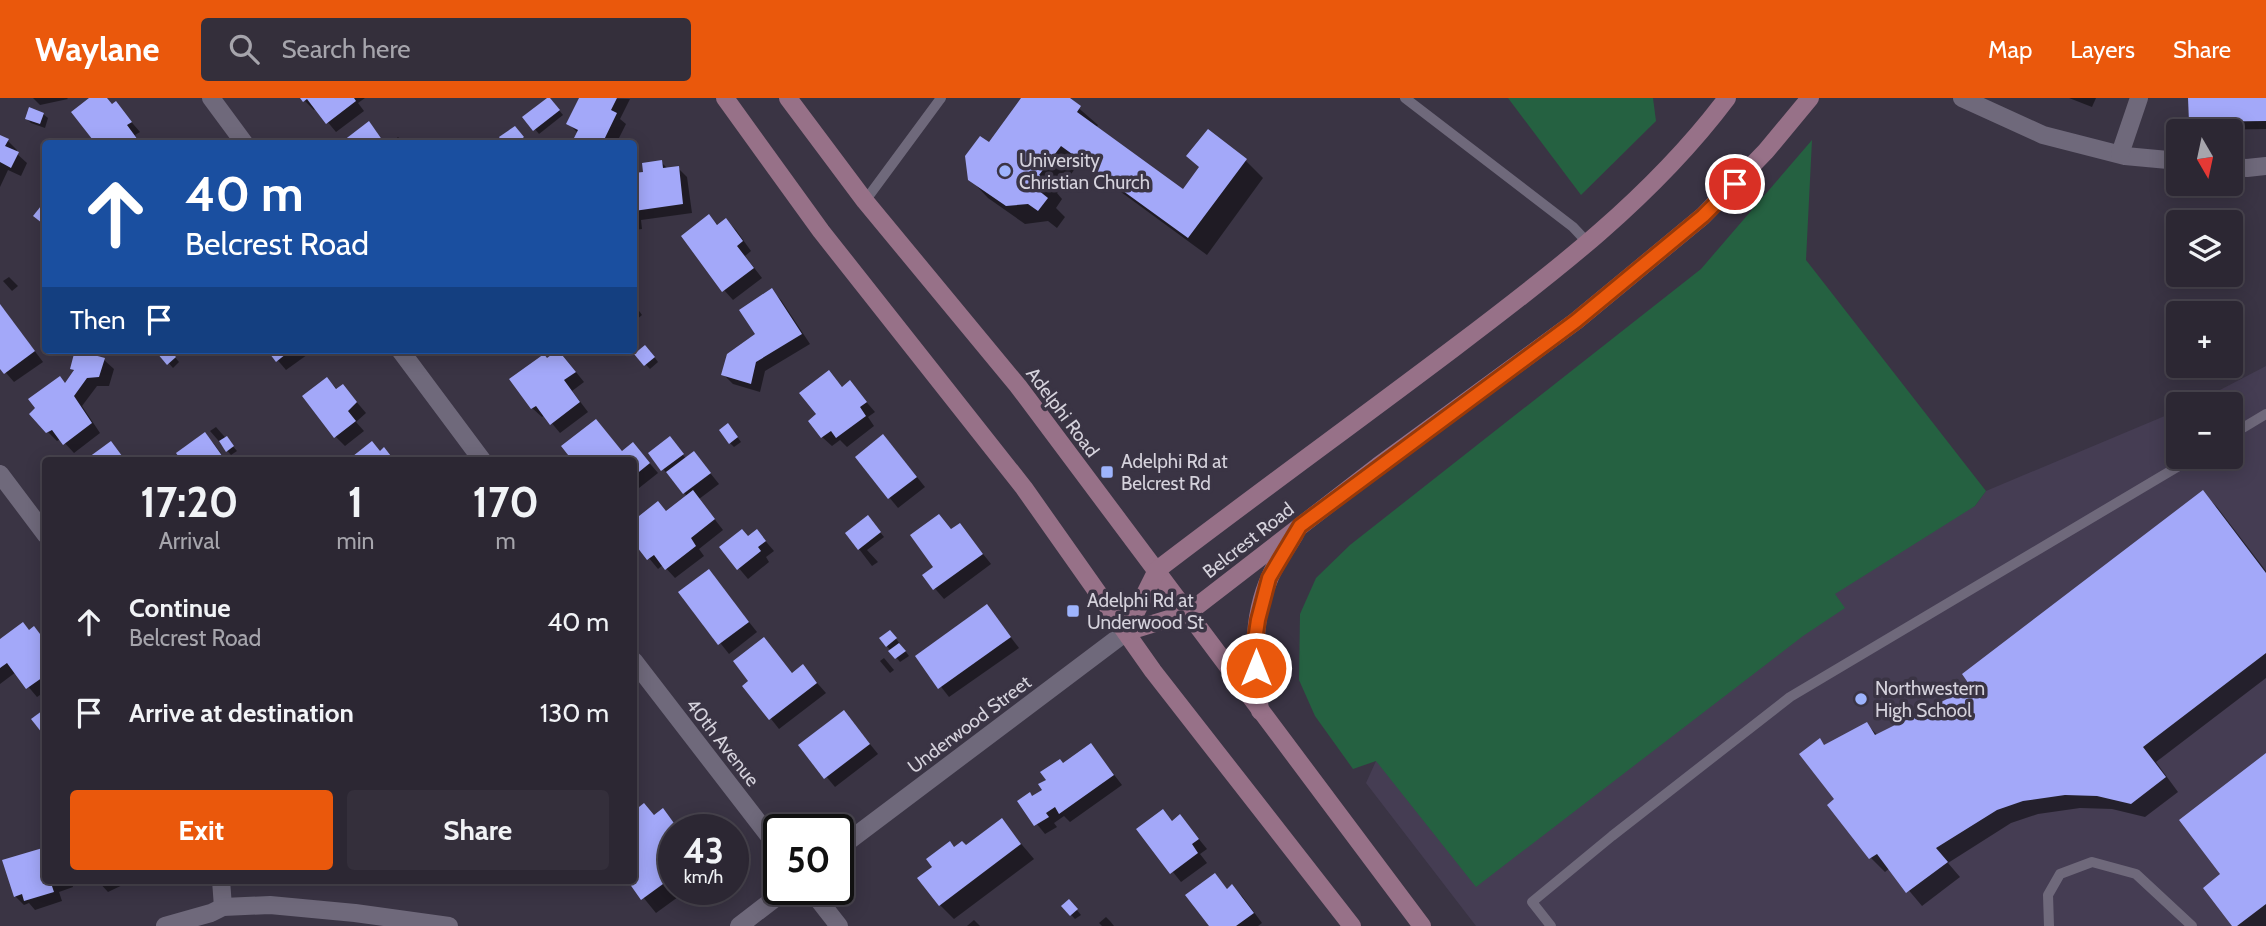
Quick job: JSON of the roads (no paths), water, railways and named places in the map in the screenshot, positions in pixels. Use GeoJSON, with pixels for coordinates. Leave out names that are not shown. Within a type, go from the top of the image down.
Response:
{"type":"FeatureCollection","features":[{"type":"Feature","properties":{"kind":"main road"},"geometry":{"type":"LineString","coordinates":[[725,98],[821,231],[1024,488],[1153,671],[1352,926]]}},
{"type":"Feature","properties":{"kind":"main road","name":"Adelphi Road"},"geometry":{"type":"LineString","coordinates":[[788,98],[865,201],[1018,386],[1422,926]]}},
{"type":"Feature","properties":{"kind":"main road","name":"Belcrest Road"},"geometry":{"type":"LineString","coordinates":[[1126,632],[1157,570],[1503,311],[1587,242],[1650,186],[1710,121],[1727,98]]}},
{"type":"Feature","properties":{"kind":"main road","name":"Belcrest Road"},"geometry":{"type":"LineString","coordinates":[[1126,632],[1188,613],[1300,526],[1576,321],[1703,216],[1766,151],[1810,98]]}},
{"type":"Feature","properties":{"kind":"main road"},"geometry":{"type":"LineString","coordinates":[[1260,711],[1254,647],[1258,620],[1269,578],[1300,526]]}},
{"type":"Feature","properties":{"kind":"street"},"geometry":{"type":"LineString","coordinates":[[211,98],[242,140]]}},
{"type":"Feature","properties":{"kind":"street"},"geometry":{"type":"LineString","coordinates":[[1962,98],[2043,135],[2120,154],[2166,159]]}},
{"type":"Feature","properties":{"kind":"street"},"geometry":{"type":"LineString","coordinates":[[2120,154],[2139,98]]}},
{"type":"Feature","properties":{"kind":"street"},"geometry":{"type":"LineString","coordinates":[[2244,168],[2266,166]]}},
{"type":"Feature","properties":{"kind":"street"},"geometry":{"type":"LineString","coordinates":[[403,354],[480,457]]}},
{"type":"Feature","properties":{"kind":"street"},"geometry":{"type":"LineString","coordinates":[[0,474],[42,530]]}},
{"type":"Feature","properties":{"kind":"street","name":"Underwood Street"},"geometry":{"type":"LineString","coordinates":[[854,837],[1126,632]]}},
{"type":"Feature","properties":{"kind":"street","name":"40th Avenue"},"geometry":{"type":"LineString","coordinates":[[637,665],[763,828]]}},
{"type":"Feature","properties":{"kind":"street"},"geometry":{"type":"LineString","coordinates":[[221,884],[223,907]]}},
{"type":"Feature","properties":{"kind":"street"},"geometry":{"type":"LineString","coordinates":[[165,926],[223,907],[270,905],[449,926]]}},
{"type":"Feature","properties":{"kind":"street"},"geometry":{"type":"LineString","coordinates":[[739,926],[766,905]]}},
{"type":"Feature","properties":{"kind":"street"},"geometry":{"type":"LineString","coordinates":[[823,905],[839,926]]}},
{"type":"Feature","properties":{"kind":"lane"},"geometry":{"type":"LineString","coordinates":[[865,201],[941,98]]}},
{"type":"Feature","properties":{"kind":"lane"},"geometry":{"type":"LineString","coordinates":[[1405,98],[1573,226],[1587,242]]}},
{"type":"Feature","properties":{"kind":"lane"},"geometry":{"type":"LineString","coordinates":[[2243,428],[2266,415]]}},
{"type":"Feature","properties":{"kind":"lane"},"geometry":{"type":"LineString","coordinates":[[1551,926],[1532,902],[1790,697],[2174,469]]}},
{"type":"Feature","properties":{"kind":"lane"},"geometry":{"type":"LineString","coordinates":[[2049,926],[2048,895],[2060,874],[2092,862],[2136,874],[2192,926]]}},
{"type":"Feature","properties":{"kind":"place","name":"University Christian Church"},"geometry":{"type":"Point","coordinates":[1005,171]}},
{"type":"Feature","properties":{"kind":"place","name":"Adelphi Rd at Belcrest Rd"},"geometry":{"type":"Point","coordinates":[1107,472]}},
{"type":"Feature","properties":{"kind":"place","name":"Adelphi Rd at Underwood St"},"geometry":{"type":"Point","coordinates":[1073,611]}},
{"type":"Feature","properties":{"kind":"place","name":"Northwestern High School"},"geometry":{"type":"Point","coordinates":[1861,699]}}]}
